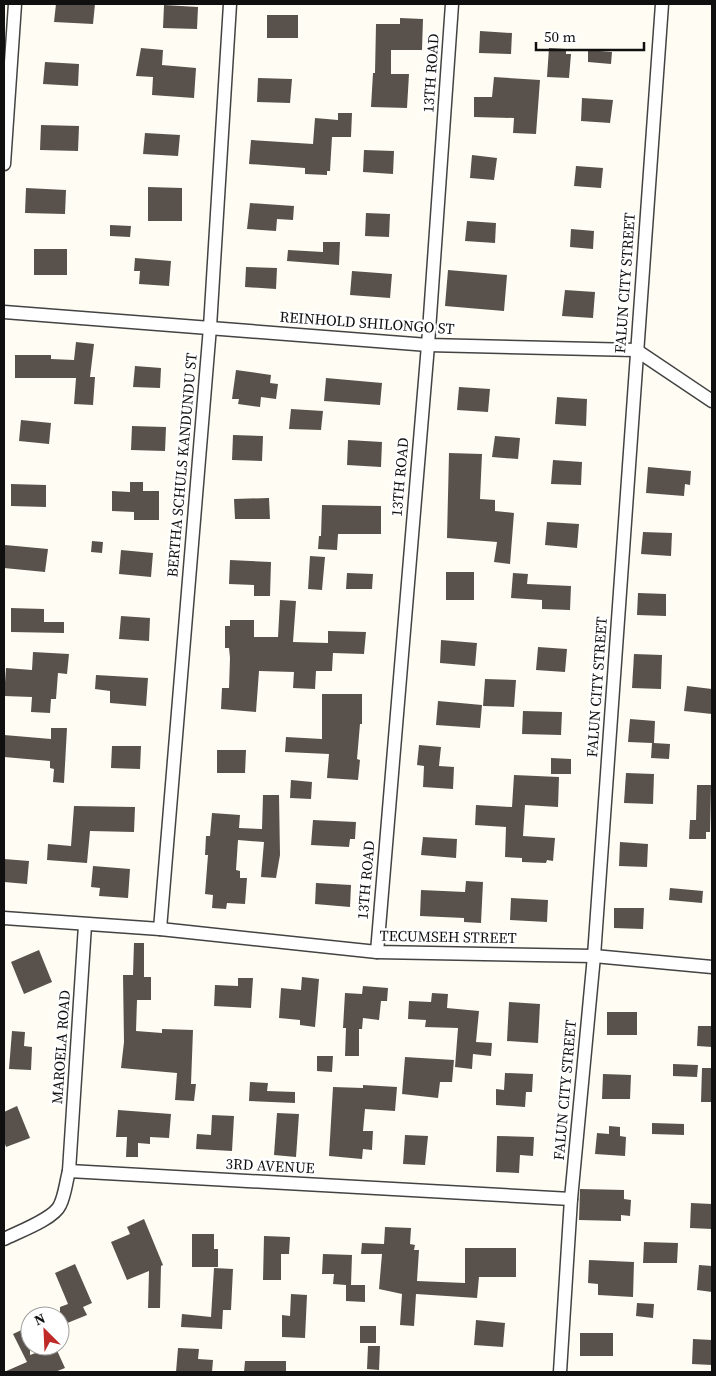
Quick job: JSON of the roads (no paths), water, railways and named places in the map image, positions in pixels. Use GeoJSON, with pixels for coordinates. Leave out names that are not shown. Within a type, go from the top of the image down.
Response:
{"type":"FeatureCollection","features":[{"type":"Feature","properties":{"kind":"street"},"geometry":{"type":"LineString","coordinates":[[4,164],[16,4]]}},
{"type":"Feature","properties":{"kind":"street","name":"BERTHA SCHULS KANDUNDU ST"},"geometry":{"type":"LineString","coordinates":[[160,929],[210,327],[230,4]]}},
{"type":"Feature","properties":{"kind":"street","name":"13TH ROAD"},"geometry":{"type":"LineString","coordinates":[[377,952],[428,345],[452,4]]}},
{"type":"Feature","properties":{"kind":"street","name":"FALUN CITY STREET"},"geometry":{"type":"LineString","coordinates":[[560,1372],[571,1199],[594,956],[662,4]]}},
{"type":"Feature","properties":{"kind":"street","name":"REINHOLD SHILONGO ST"},"geometry":{"type":"LineString","coordinates":[[4,312],[428,345],[636,350]]}},
{"type":"Feature","properties":{"kind":"street"},"geometry":{"type":"LineString","coordinates":[[636,350],[712,401]]}},
{"type":"Feature","properties":{"kind":"street","name":"TECUMSEH STREET"},"geometry":{"type":"LineString","coordinates":[[4,918],[160,929],[377,952],[594,956],[712,966]]}},
{"type":"Feature","properties":{"kind":"street","name":"MAROELA ROAD"},"geometry":{"type":"LineString","coordinates":[[69,1171],[86,925]]}},
{"type":"Feature","properties":{"kind":"street"},"geometry":{"type":"LineString","coordinates":[[4,1239],[53,1214],[60,1206],[69,1171]]}},
{"type":"Feature","properties":{"kind":"street","name":"3RD AVENUE"},"geometry":{"type":"LineString","coordinates":[[69,1171],[571,1199]]}}]}
